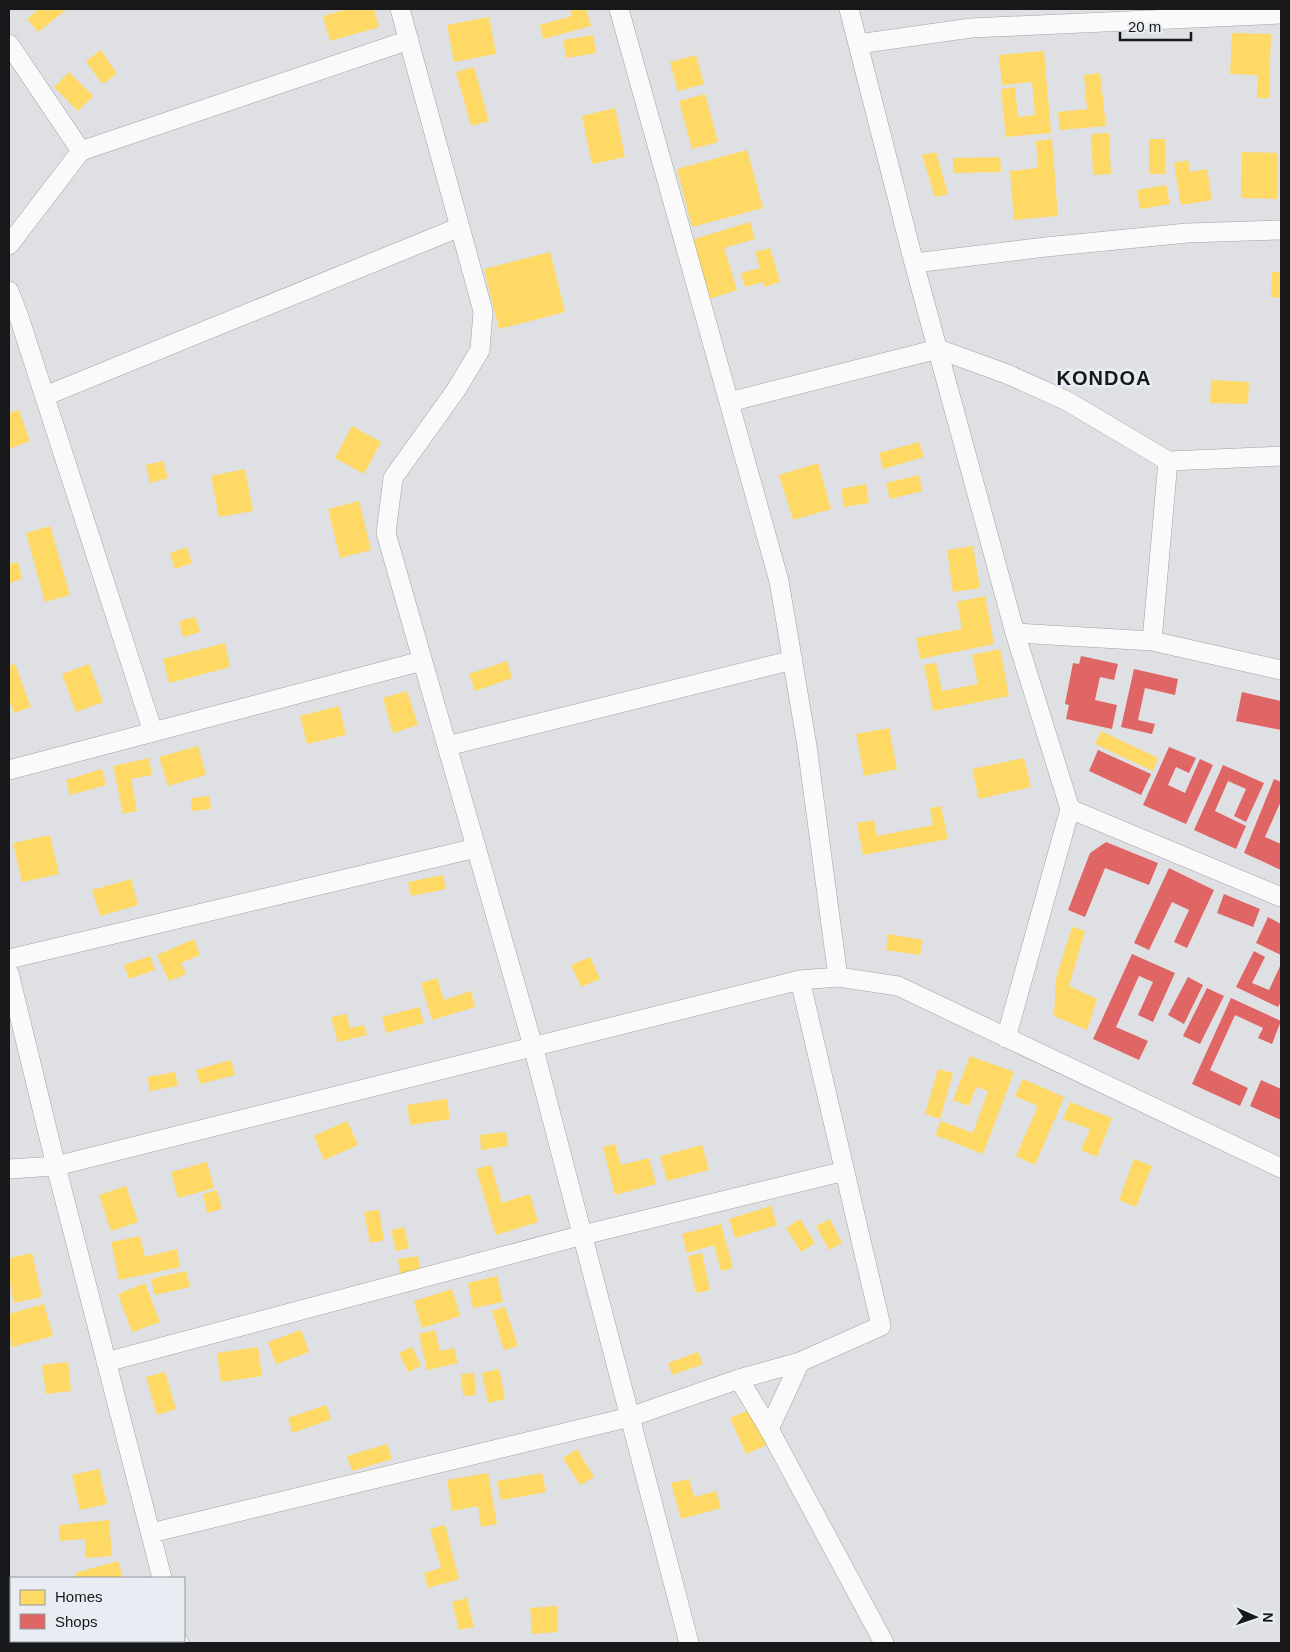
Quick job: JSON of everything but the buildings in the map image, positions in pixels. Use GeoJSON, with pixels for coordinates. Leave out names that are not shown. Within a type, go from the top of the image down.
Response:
{"type":"FeatureCollection","features":[{"type":"Feature","properties":{"kind":"street"},"geometry":{"type":"LineString","coordinates":[[400,9],[483,311],[480,350],[456,390],[393,478],[386,533],[533,1046],[689,1643]]}},
{"type":"Feature","properties":{"kind":"street"},"geometry":{"type":"LineString","coordinates":[[619,9],[779,581],[808,746],[838,977]]}},
{"type":"Feature","properties":{"kind":"street"},"geometry":{"type":"LineString","coordinates":[[849,9],[914,263],[1014,633],[1070,809],[1006,1038]]}},
{"type":"Feature","properties":{"kind":"street"},"geometry":{"type":"LineString","coordinates":[[858,44],[971,28],[1281,14]]}},
{"type":"Feature","properties":{"kind":"street"},"geometry":{"type":"LineString","coordinates":[[9,245],[81,151],[408,40]]}},
{"type":"Feature","properties":{"kind":"street"},"geometry":{"type":"LineString","coordinates":[[9,44],[81,151]]}},
{"type":"Feature","properties":{"kind":"street"},"geometry":{"type":"LineString","coordinates":[[45,396],[460,227]]}},
{"type":"Feature","properties":{"kind":"street"},"geometry":{"type":"LineString","coordinates":[[914,263],[1187,233],[1281,230]]}},
{"type":"Feature","properties":{"kind":"street"},"geometry":{"type":"LineString","coordinates":[[9,291],[45,396],[153,732]]}},
{"type":"Feature","properties":{"kind":"street"},"geometry":{"type":"LineString","coordinates":[[729,402],[938,349],[1007,374],[1067,401],[1168,461],[1281,456]]}},
{"type":"Feature","properties":{"kind":"street"},"geometry":{"type":"LineString","coordinates":[[1152,641],[1168,461]]}},
{"type":"Feature","properties":{"kind":"street"},"geometry":{"type":"LineString","coordinates":[[1014,633],[1152,641],[1281,670]]}},
{"type":"Feature","properties":{"kind":"street"},"geometry":{"type":"LineString","coordinates":[[447,746],[793,660]]}},
{"type":"Feature","properties":{"kind":"street"},"geometry":{"type":"LineString","coordinates":[[9,770],[422,661]]}},
{"type":"Feature","properties":{"kind":"street"},"geometry":{"type":"LineString","coordinates":[[1070,809],[1281,898]]}},
{"type":"Feature","properties":{"kind":"street"},"geometry":{"type":"LineString","coordinates":[[9,959],[476,848]]}},
{"type":"Feature","properties":{"kind":"street"},"geometry":{"type":"LineString","coordinates":[[9,973],[56,1166],[162,1577]]}},
{"type":"Feature","properties":{"kind":"street"},"geometry":{"type":"LineString","coordinates":[[9,1168],[56,1166],[800,980],[838,977],[898,986],[1281,1168]]}},
{"type":"Feature","properties":{"kind":"street"},"geometry":{"type":"LineString","coordinates":[[151,1533],[630,1417],[739,1379],[800,1362],[881,1326],[800,980]]}},
{"type":"Feature","properties":{"kind":"street"},"geometry":{"type":"LineString","coordinates":[[106,1362],[582,1235],[845,1171]]}},
{"type":"Feature","properties":{"kind":"street"},"geometry":{"type":"LineString","coordinates":[[769,1429],[800,1362]]}},
{"type":"Feature","properties":{"kind":"street"},"geometry":{"type":"LineString","coordinates":[[739,1379],[769,1429],[884,1643]]}},
{"type":"Feature","properties":{"kind":"district","name":"KONDOA"},"geometry":{"type":"Point","coordinates":[1104,378]}}]}
